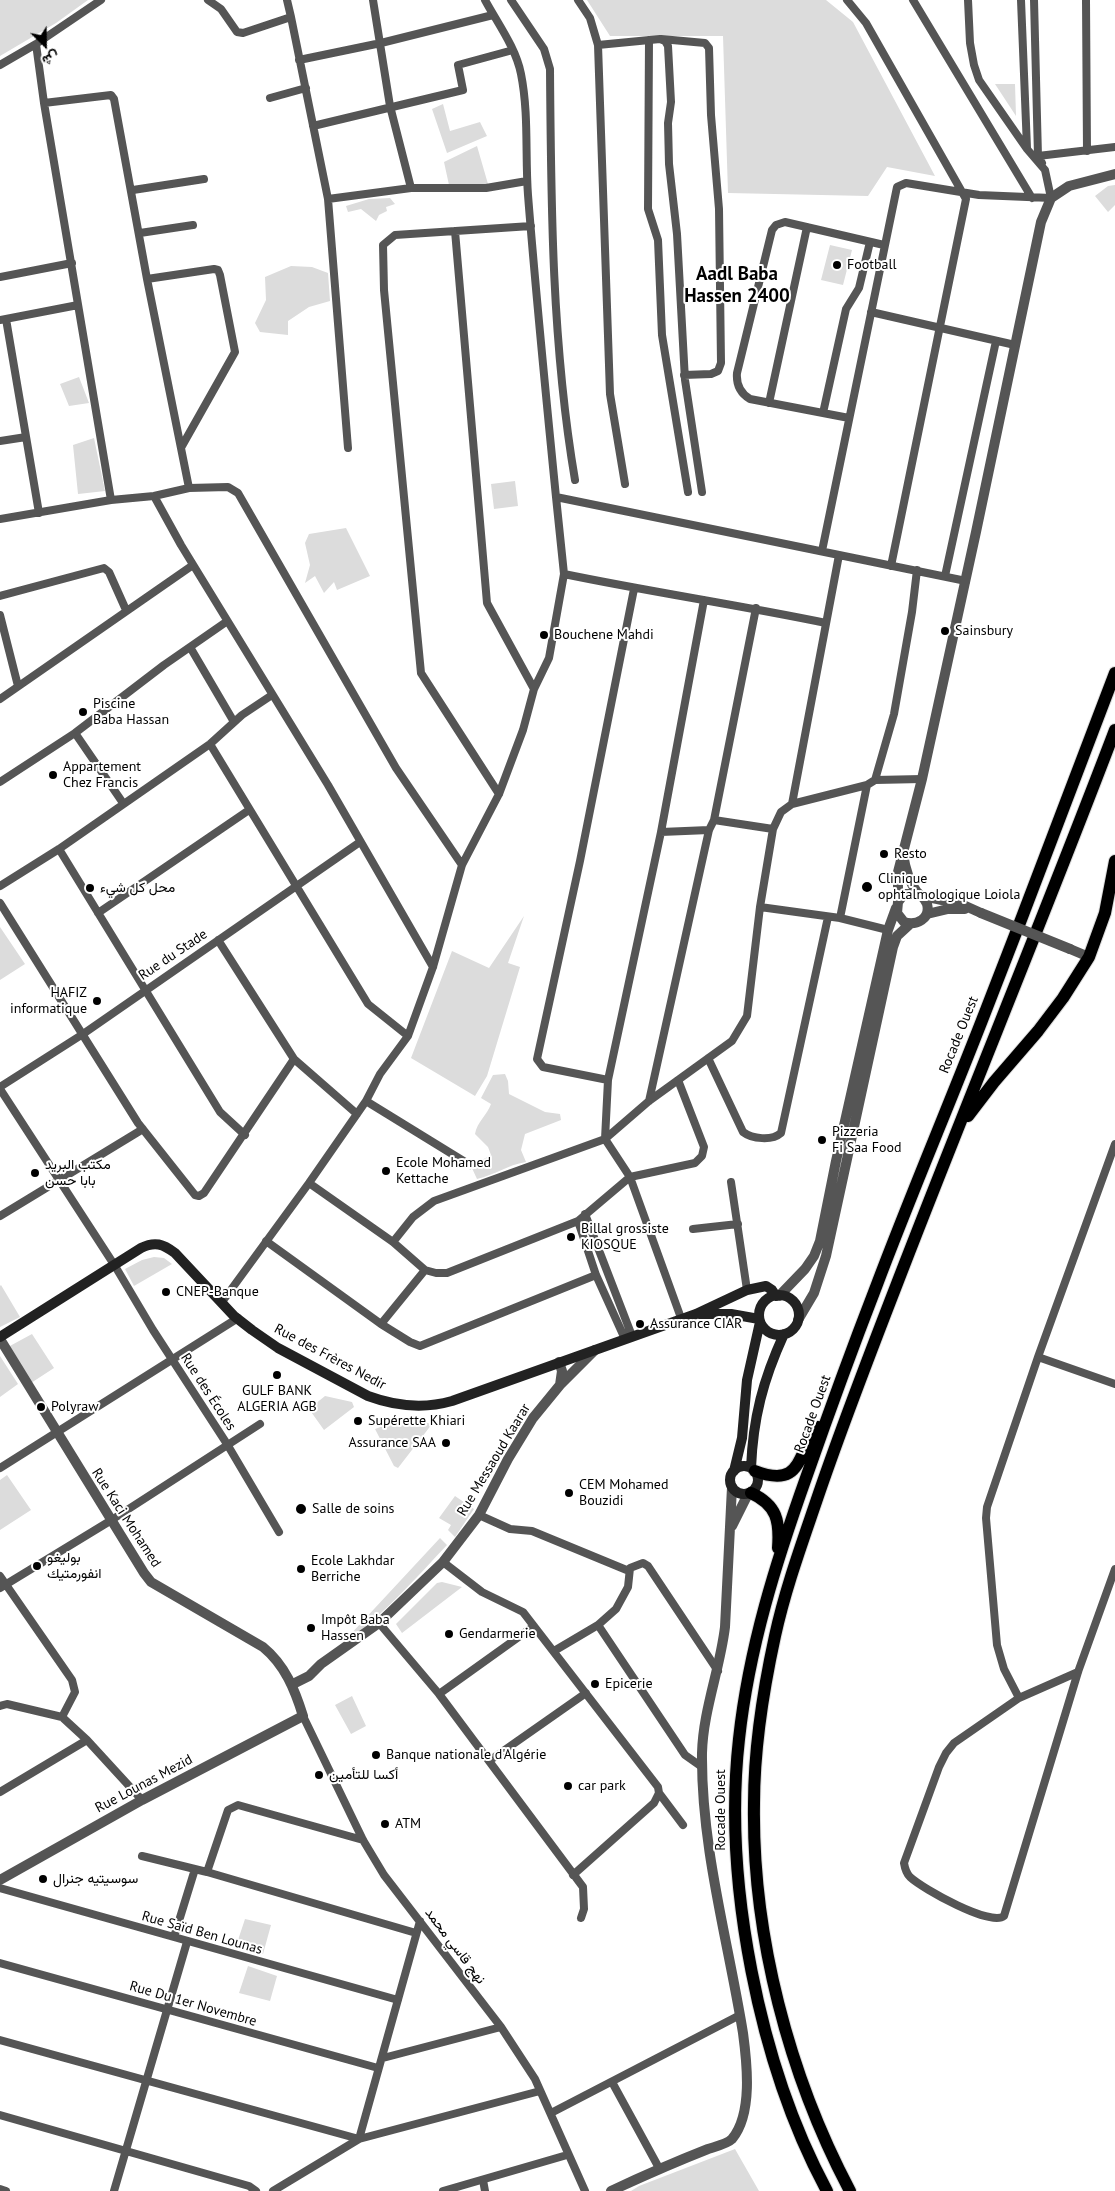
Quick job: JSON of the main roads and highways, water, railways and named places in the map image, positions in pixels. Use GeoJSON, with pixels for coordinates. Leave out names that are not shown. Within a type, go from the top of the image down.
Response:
{"type":"FeatureCollection","features":[{"type":"Feature","properties":{"kind":"highway","name":"Rocade Ouest"},"geometry":{"type":"LineString","coordinates":[[827,2191],[807,2150],[771,2049],[746,1937],[736,1859],[734,1799],[739,1739],[751,1657],[777,1562],[826,1421],[915,1185],[984,1014],[1115,673]]}},
{"type":"Feature","properties":{"kind":"highway"},"geometry":{"type":"LineString","coordinates":[[850,2191],[830,2152],[805,2092],[789,2042],[771,1969],[757,1870],[754,1825],[756,1763],[775,1634],[804,1535],[845,1417],[958,1128],[1055,888],[1115,730]]}},
{"type":"Feature","properties":{"kind":"highway"},"geometry":{"type":"LineString","coordinates":[[958,1128],[1038,1031],[1063,998],[1089,957],[1105,913],[1115,861]]}},
{"type":"Feature","properties":{"kind":"highway"},"geometry":{"type":"LineString","coordinates":[[753,1469],[775,1477],[788,1474],[797,1465],[815,1431],[826,1421]]}},
{"type":"Feature","properties":{"kind":"highway"},"geometry":{"type":"LineString","coordinates":[[749,1493],[770,1506],[776,1518],[778,1537],[777,1562]]}},
{"type":"Feature","properties":{"kind":"main road","name":"Rue des Frères Nedir"},"geometry":{"type":"LineString","coordinates":[[0,1338],[148,1244],[155,1242],[164,1245],[175,1253],[238,1318],[278,1348],[368,1396],[381,1401],[424,1407],[452,1401],[696,1314],[747,1290],[766,1286],[777,1296]]}},
{"type":"Feature","properties":{"kind":"main road"},"geometry":{"type":"LineString","coordinates":[[759,1320],[763,1327],[772,1334],[784,1334],[790,1331],[798,1320],[799,1314],[790,1299],[777,1296],[765,1301],[759,1312],[747,1380],[742,1438],[734,1471],[730,1478],[732,1487],[737,1492],[749,1493],[758,1483],[753,1469],[753,1430],[758,1404],[772,1361],[784,1334]]}},
{"type":"Feature","properties":{"kind":"main road","name":"Rue des Frères Nedir"},"geometry":{"type":"LineString","coordinates":[[696,1314],[731,1314],[759,1320]]}},
{"type":"Feature","properties":{"kind":"main road"},"geometry":{"type":"LineString","coordinates":[[734,1471],[742,1466],[753,1469]]}},
{"type":"Feature","properties":{"kind":"place","name":"Football"},"geometry":{"type":"Point","coordinates":[837,265]}},
{"type":"Feature","properties":{"kind":"place","name":"Sainsbury"},"geometry":{"type":"Point","coordinates":[945,631]}},
{"type":"Feature","properties":{"kind":"place","name":"Bouchene Mahdi"},"geometry":{"type":"Point","coordinates":[544,635]}},
{"type":"Feature","properties":{"kind":"place","name":"Piscine Baba Hassan"},"geometry":{"type":"Point","coordinates":[83,712]}},
{"type":"Feature","properties":{"kind":"place","name":"Appartement Chez Francis"},"geometry":{"type":"Point","coordinates":[53,775]}},
{"type":"Feature","properties":{"kind":"place","name":"Resto"},"geometry":{"type":"Point","coordinates":[884,854]}},
{"type":"Feature","properties":{"kind":"place","name":"Clinique ophtalmologique Loiola"},"geometry":{"type":"Point","coordinates":[867,887]}},
{"type":"Feature","properties":{"kind":"place","name":"محل كل شيء"},"geometry":{"type":"Point","coordinates":[90,888]}},
{"type":"Feature","properties":{"kind":"place","name":"HAFIZ informatique"},"geometry":{"type":"Point","coordinates":[97,1001]}},
{"type":"Feature","properties":{"kind":"place","name":"Pizzeria Fi Saa Food"},"geometry":{"type":"Point","coordinates":[822,1140]}},
{"type":"Feature","properties":{"kind":"place","name":"Ecole Mohamed Kettache"},"geometry":{"type":"Point","coordinates":[386,1171]}},
{"type":"Feature","properties":{"kind":"place","name":"مكتب البريد بابا حسن"},"geometry":{"type":"Point","coordinates":[35,1173]}},
{"type":"Feature","properties":{"kind":"place","name":"Billal grossiste KIOSQUE"},"geometry":{"type":"Point","coordinates":[571,1237]}},
{"type":"Feature","properties":{"kind":"place","name":"CNEP-Banque"},"geometry":{"type":"Point","coordinates":[166,1292]}},
{"type":"Feature","properties":{"kind":"place","name":"Assurance CIAR"},"geometry":{"type":"Point","coordinates":[640,1324]}},
{"type":"Feature","properties":{"kind":"place","name":"GULF BANK ALGERIA AGB"},"geometry":{"type":"Point","coordinates":[277,1375]}},
{"type":"Feature","properties":{"kind":"place","name":"Polyraw"},"geometry":{"type":"Point","coordinates":[41,1407]}},
{"type":"Feature","properties":{"kind":"place","name":"Supérette Khiari"},"geometry":{"type":"Point","coordinates":[358,1421]}},
{"type":"Feature","properties":{"kind":"place","name":"Assurance SAA"},"geometry":{"type":"Point","coordinates":[446,1443]}},
{"type":"Feature","properties":{"kind":"place","name":"CEM Mohamed Bouzidi"},"geometry":{"type":"Point","coordinates":[569,1493]}},
{"type":"Feature","properties":{"kind":"place","name":"Salle de soins"},"geometry":{"type":"Point","coordinates":[301,1509]}},
{"type":"Feature","properties":{"kind":"place","name":"بوليغو انفورمتيك"},"geometry":{"type":"Point","coordinates":[37,1566]}},
{"type":"Feature","properties":{"kind":"place","name":"Ecole Lakhdar Berriche"},"geometry":{"type":"Point","coordinates":[301,1569]}},
{"type":"Feature","properties":{"kind":"place","name":"Impôt Baba Hassen"},"geometry":{"type":"Point","coordinates":[311,1628]}},
{"type":"Feature","properties":{"kind":"place","name":"Gendarmerie"},"geometry":{"type":"Point","coordinates":[449,1634]}},
{"type":"Feature","properties":{"kind":"place","name":"Epicerie"},"geometry":{"type":"Point","coordinates":[595,1684]}},
{"type":"Feature","properties":{"kind":"place","name":"Banque nationale d'Algérie"},"geometry":{"type":"Point","coordinates":[376,1755]}},
{"type":"Feature","properties":{"kind":"place","name":"أكسا للتأمين"},"geometry":{"type":"Point","coordinates":[319,1775]}},
{"type":"Feature","properties":{"kind":"place","name":"car park"},"geometry":{"type":"Point","coordinates":[568,1786]}},
{"type":"Feature","properties":{"kind":"place","name":"ATM"},"geometry":{"type":"Point","coordinates":[385,1824]}},
{"type":"Feature","properties":{"kind":"place","name":"سوسيتيه جنرال"},"geometry":{"type":"Point","coordinates":[43,1879]}},
{"type":"Feature","properties":{"kind":"district","name":"Aadl Baba Hassen 2400"},"geometry":{"type":"Point","coordinates":[737,286]}}]}
